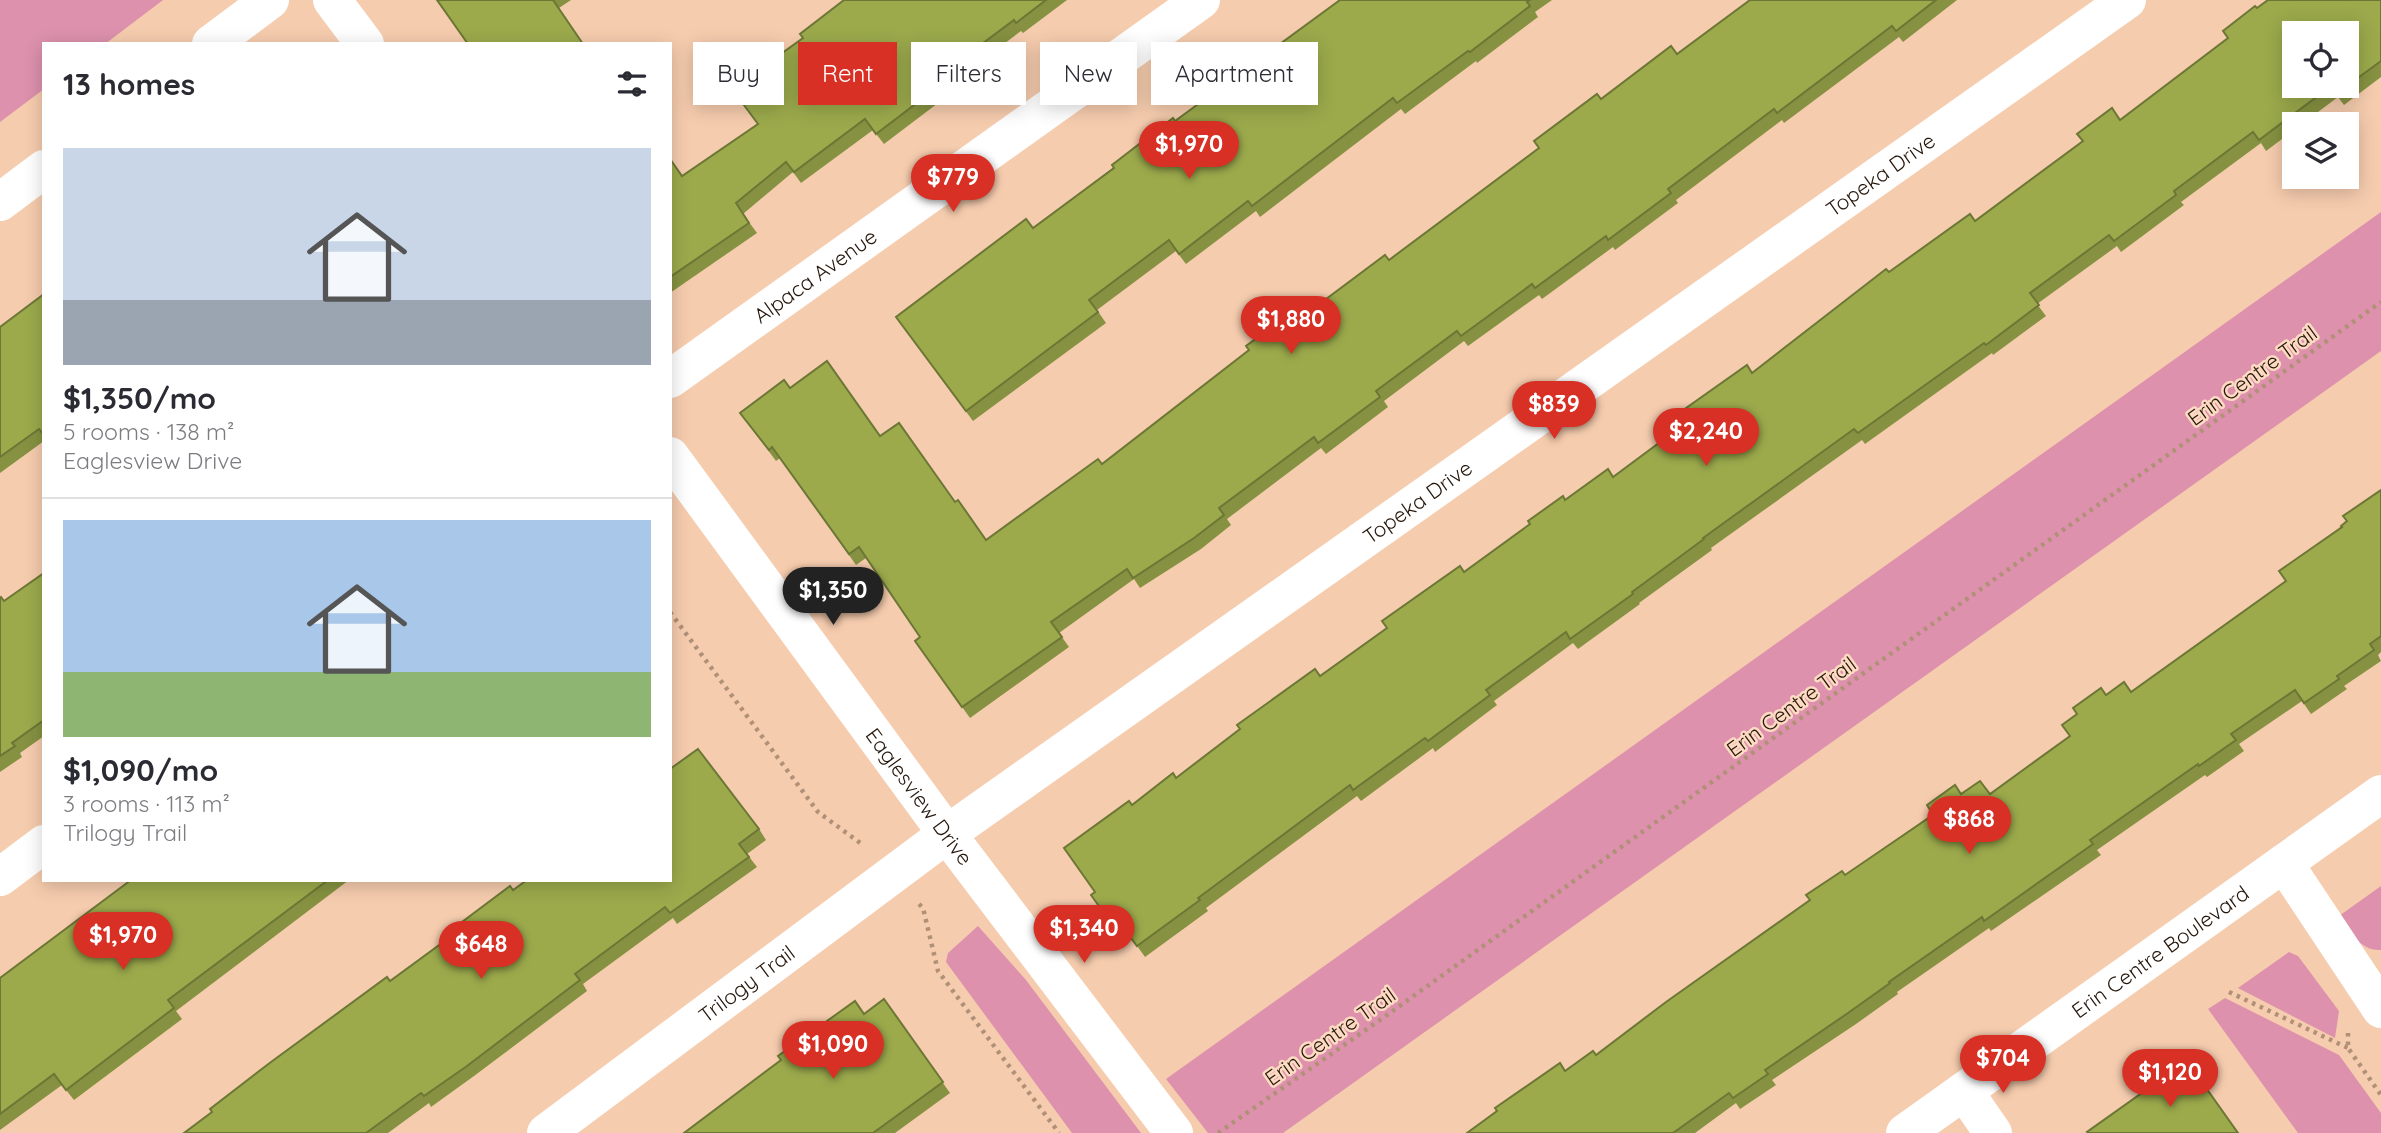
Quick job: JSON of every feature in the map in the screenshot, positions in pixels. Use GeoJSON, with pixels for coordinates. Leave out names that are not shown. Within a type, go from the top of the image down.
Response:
{"type":"FeatureCollection","features":[{"type":"Feature","properties":{"kind":"street"},"geometry":{"type":"LineString","coordinates":[[214,42],[270,0]]}},
{"type":"Feature","properties":{"kind":"street"},"geometry":{"type":"LineString","coordinates":[[332,0],[364,42]]}},
{"type":"Feature","properties":{"kind":"street","name":"Alpaca Avenue"},"geometry":{"type":"LineString","coordinates":[[672,378],[1201,0]]}},
{"type":"Feature","properties":{"kind":"street","name":"Topeka Drive"},"geometry":{"type":"LineString","coordinates":[[947,834],[2127,0]]}},
{"type":"Feature","properties":{"kind":"street"},"geometry":{"type":"LineString","coordinates":[[0,202],[42,170]]}},
{"type":"Feature","properties":{"kind":"street","name":"Eaglesview Drive"},"geometry":{"type":"LineString","coordinates":[[672,459],[947,834],[1174,1133]]}},
{"type":"Feature","properties":{"kind":"street","name":"Erin Centre Boulevard"},"geometry":{"type":"LineString","coordinates":[[1905,1133],[2381,794]]}},
{"type":"Feature","properties":{"kind":"street","name":"Trilogy Trail"},"geometry":{"type":"LineString","coordinates":[[547,1133],[947,834]]}},
{"type":"Feature","properties":{"kind":"street"},"geometry":{"type":"LineString","coordinates":[[0,877],[42,846]]}},
{"type":"Feature","properties":{"kind":"street"},"geometry":{"type":"LineString","coordinates":[[2284,863],[2381,1010]]}},
{"type":"Feature","properties":{"kind":"street"},"geometry":{"type":"LineString","coordinates":[[1964,1091],[1993,1133]]}},
{"type":"Feature","properties":{"kind":"path","name":"Erin Centre Trail"},"geometry":{"type":"LineString","coordinates":[[1218,1133],[1387,1016],[2381,302]]}},
{"type":"Feature","properties":{"kind":"path"},"geometry":{"type":"LineString","coordinates":[[2229,992],[2348,1048]]}},
{"type":"Feature","properties":{"kind":"shaded area"},"geometry":{"type":"Polygon","coordinates":[[[0,0],[163,0],[108,42],[42,42],[42,90],[0,122],[0,0]]]}},
{"type":"Feature","properties":{"kind":"shaded area"},"geometry":{"type":"Polygon","coordinates":[[[2381,212],[2381,351],[1283,1133],[1208,1133],[1166,1079],[2381,212]]]}},
{"type":"Feature","properties":{"kind":"shaded area"},"geometry":{"type":"Polygon","coordinates":[[[2381,886],[2381,950],[2361,944],[2339,916],[2381,886]]]}},
{"type":"Feature","properties":{"kind":"shaded area"},"geometry":{"type":"Polygon","coordinates":[[[978,926],[1026,980],[1141,1133],[1072,1133],[946,962],[948,953],[978,926]]]}},
{"type":"Feature","properties":{"kind":"shaded area"},"geometry":{"type":"Polygon","coordinates":[[[2289,952],[2298,956],[2339,1011],[2335,1038],[2238,988],[2289,952]]]}},
{"type":"Feature","properties":{"kind":"shaded area"},"geometry":{"type":"Polygon","coordinates":[[[2225,998],[2339,1055],[2381,1113],[2381,1133],[2298,1133],[2208,1009],[2225,998]]]}},
{"type":"Feature","properties":{"kind":"building"},"geometry":{"type":"Polygon","coordinates":[[[437,0],[553,0],[582,42],[467,42],[437,0]]]}},
{"type":"Feature","properties":{"kind":"building"},"geometry":{"type":"Polygon","coordinates":[[[844,0],[1046,0],[985,42],[911,42],[911,105],[914,105],[876,134],[865,119],[794,172],[786,162],[736,203],[749,223],[672,276],[672,162],[682,176],[758,124],[744,105],[784,105],[784,52],[803,38],[800,34],[844,0]]]}},
{"type":"Feature","properties":{"kind":"building"},"geometry":{"type":"Polygon","coordinates":[[[1340,0],[1530,0],[1527,2],[1530,6],[1470,52],[1397,103],[1393,98],[1252,206],[1248,201],[1179,254],[1169,240],[1089,300],[1098,312],[966,411],[896,317],[1026,219],[1033,228],[1114,168],[1112,165],[1173,118],[1175,121],[1197,105],[1318,105],[1318,42],[1283,42],[1340,0]]]}},
{"type":"Feature","properties":{"kind":"building"},"geometry":{"type":"Polygon","coordinates":[[[1750,0],[1936,0],[1896,31],[1892,26],[1777,113],[1774,109],[1668,189],[1671,193],[1608,240],[1606,236],[1535,288],[1532,284],[1461,336],[1457,331],[1376,391],[1380,397],[1318,443],[1314,437],[1219,508],[1224,515],[1194,538],[1133,578],[1127,569],[1051,622],[1062,637],[962,707],[915,641],[920,637],[859,547],[849,554],[772,447],[769,450],[740,413],[784,380],[790,388],[827,361],[880,436],[899,423],[955,502],[958,500],[986,540],[1098,459],[1102,464],[1249,350],[1246,346],[1308,300],[1314,308],[1385,255],[1389,260],[1539,148],[1534,141],[1597,94],[1601,99],[1671,46],[1677,54],[1750,0]]]}},
{"type":"Feature","properties":{"kind":"building"},"geometry":{"type":"Polygon","coordinates":[[[2268,0],[2381,0],[2381,61],[2359,77],[2359,21],[2282,21],[2282,98],[2315,98],[2297,112],[2282,112],[2282,123],[2259,140],[2253,132],[2174,191],[2176,195],[2114,241],[2109,235],[2030,293],[2039,305],[1986,345],[1984,343],[1858,433],[1854,429],[1703,538],[1632,592],[1633,594],[1570,639],[1566,632],[1486,690],[1490,695],[1428,741],[1425,738],[1353,790],[1350,785],[1137,946],[1117,919],[1111,923],[1091,895],[1095,892],[1064,848],[1129,801],[1132,805],[1173,773],[1176,778],[1240,729],[1237,725],[1315,669],[1320,676],[1387,628],[1382,621],[1460,566],[1464,572],[1530,524],[1528,521],[1563,496],[1565,500],[1608,469],[1613,477],[1679,428],[1672,418],[1747,365],[1752,373],[1886,269],[1889,272],[1970,214],[1975,221],[2083,141],[2077,134],[2112,108],[2120,120],[2228,38],[2223,31],[2255,6],[2257,8],[2268,0]]]}},
{"type":"Feature","properties":{"kind":"building"},"geometry":{"type":"Polygon","coordinates":[[[42,296],[42,433],[39,429],[0,457],[0,327],[42,296]]]}},
{"type":"Feature","properties":{"kind":"building"},"geometry":{"type":"Polygon","coordinates":[[[2381,490],[2381,636],[2370,644],[2374,650],[2337,676],[2339,679],[2304,703],[2295,690],[2231,734],[2236,740],[2090,840],[2093,844],[1984,921],[1982,917],[1889,982],[1765,1070],[1768,1074],[1733,1098],[1729,1093],[1673,1133],[1467,1133],[1497,1111],[1495,1108],[1560,1063],[1565,1071],[1593,1051],[1596,1055],[1810,900],[1806,895],[1842,871],[1845,875],[1933,815],[1927,805],[1955,785],[1961,794],[1980,781],[1990,794],[2070,736],[2062,725],[2077,714],[2073,708],[2101,688],[2106,695],[2124,682],[2131,692],[2286,581],[2279,571],[2342,527],[2347,521],[2343,516],[2381,490]]]}},
{"type":"Feature","properties":{"kind":"building"},"geometry":{"type":"Polygon","coordinates":[[[42,574],[42,721],[12,743],[15,746],[0,756],[1,597],[4,601],[42,574]]]}},
{"type":"Feature","properties":{"kind":"building"},"geometry":{"type":"Polygon","coordinates":[[[698,749],[759,829],[739,844],[749,857],[670,913],[665,907],[575,974],[580,980],[467,1066],[424,1096],[421,1093],[366,1133],[184,1133],[212,1112],[210,1109],[271,1062],[387,977],[390,981],[461,929],[458,925],[510,886],[513,890],[524,882],[672,882],[672,768],[698,749]]]}},
{"type":"Feature","properties":{"kind":"building"},"geometry":{"type":"Polygon","coordinates":[[[128,882],[325,882],[168,1000],[174,1008],[66,1090],[54,1074],[0,1114],[0,978],[128,882]]]}},
{"type":"Feature","properties":{"kind":"building"},"geometry":{"type":"Polygon","coordinates":[[[884,999],[943,1082],[873,1133],[684,1133],[781,1060],[778,1056],[855,1001],[864,1014],[884,999]]]}},
{"type":"Feature","properties":{"kind":"building"},"geometry":{"type":"Polygon","coordinates":[[[2187,1061],[2238,1133],[2087,1132],[2187,1061]]]}}]}
